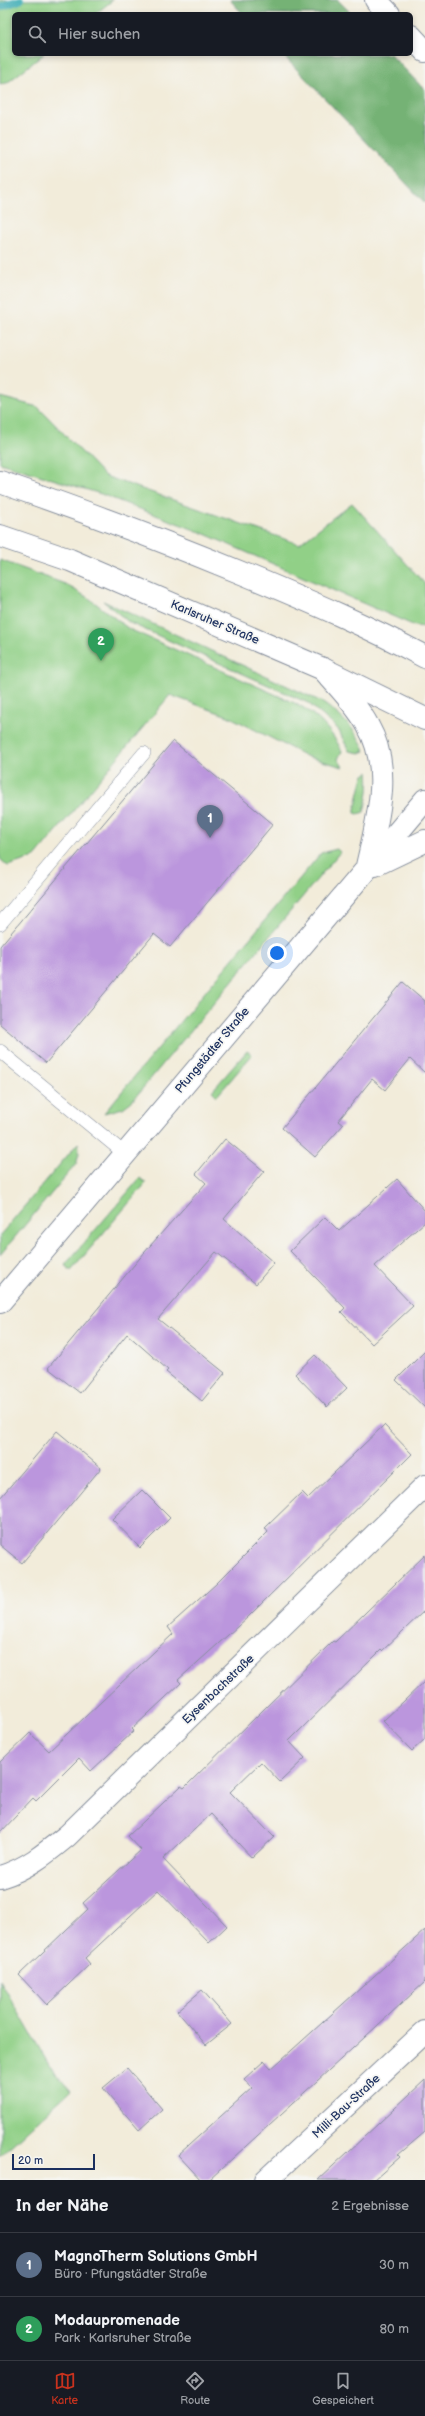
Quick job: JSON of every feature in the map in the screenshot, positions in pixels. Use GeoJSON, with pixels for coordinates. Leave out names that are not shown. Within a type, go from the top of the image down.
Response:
{"type":"FeatureCollection","features":[{"type":"Feature","properties":{"kind":"main road"},"geometry":{"type":"LineString","coordinates":[[376,0],[387,12]]}},
{"type":"Feature","properties":{"kind":"main road"},"geometry":{"type":"LineString","coordinates":[[413,38],[425,51]]}},
{"type":"Feature","properties":{"kind":"main road"},"geometry":{"type":"LineString","coordinates":[[0,482],[170,543],[391,638],[425,657]]}},
{"type":"Feature","properties":{"kind":"main road","name":"Karlsruher Straße"},"geometry":{"type":"LineString","coordinates":[[0,536],[70,560],[323,669],[425,719]]}},
{"type":"Feature","properties":{"kind":"main road"},"geometry":{"type":"LineString","coordinates":[[391,638],[425,640]]}},
{"type":"Feature","properties":{"kind":"main road"},"geometry":{"type":"LineString","coordinates":[[323,669],[361,714],[374,737],[379,756],[382,779],[380,803],[366,869]]}},
{"type":"Feature","properties":{"kind":"main road","name":"Pfungstädter Straße"},"geometry":{"type":"LineString","coordinates":[[0,1302],[124,1153],[425,800]]}},
{"type":"Feature","properties":{"kind":"main road"},"geometry":{"type":"LineString","coordinates":[[366,869],[425,841]]}},
{"type":"Feature","properties":{"kind":"main road","name":"Eysenbachstraße"},"geometry":{"type":"LineString","coordinates":[[0,1877],[17,1872],[33,1863],[68,1836],[425,1486]]}},
{"type":"Feature","properties":{"kind":"main road","name":"Milli-Bau-Straße"},"geometry":{"type":"LineString","coordinates":[[266,2180],[425,2032]]}},
{"type":"Feature","properties":{"kind":"lane"},"geometry":{"type":"LineString","coordinates":[[0,924],[144,753]]}},
{"type":"Feature","properties":{"kind":"lane"},"geometry":{"type":"LineString","coordinates":[[0,1051],[124,1153]]}},
{"type":"Feature","properties":{"kind":"green space"},"geometry":{"type":"Polygon","coordinates":[[[0,0],[113,0],[98,12],[12,12],[12,56],[41,56],[7,83],[0,84],[0,0]]]}},
{"type":"Feature","properties":{"kind":"green space"},"geometry":{"type":"Polygon","coordinates":[[[230,0],[338,0],[350,12],[241,12],[230,0]]]}},
{"type":"Feature","properties":{"kind":"green space"},"geometry":{"type":"Polygon","coordinates":[[[284,56],[392,56],[425,90],[425,203],[284,56]]]}},
{"type":"Feature","properties":{"kind":"green space"},"geometry":{"type":"Polygon","coordinates":[[[0,397],[38,407],[105,476],[299,544],[352,503],[425,584],[425,627],[415,626],[200,532],[101,494],[0,463],[0,397]]]}},
{"type":"Feature","properties":{"kind":"green space"},"geometry":{"type":"Polygon","coordinates":[[[0,560],[65,584],[90,599],[129,629],[299,705],[313,714],[333,737],[342,751],[338,759],[343,767],[308,757],[228,716],[170,695],[35,857],[8,866],[0,859],[0,560]]]}},
{"type":"Feature","properties":{"kind":"green space"},"geometry":{"type":"Polygon","coordinates":[[[103,601],[320,701],[347,723],[357,735],[365,751],[360,753],[349,751],[338,729],[308,703],[130,623],[103,601]]]}},
{"type":"Feature","properties":{"kind":"green space"},"geometry":{"type":"Polygon","coordinates":[[[368,772],[367,797],[364,812],[358,814],[355,813],[355,809],[363,776],[368,772]]]}},
{"type":"Feature","properties":{"kind":"green space"},"geometry":{"type":"Polygon","coordinates":[[[337,849],[340,852],[132,1101],[123,1108],[104,1113],[321,853],[337,849]]]}},
{"type":"Feature","properties":{"kind":"green space"},"geometry":{"type":"Polygon","coordinates":[[[247,1051],[252,1055],[217,1096],[212,1091],[247,1051]]]}},
{"type":"Feature","properties":{"kind":"green space"},"geometry":{"type":"Polygon","coordinates":[[[78,1143],[79,1153],[76,1164],[0,1255],[0,1235],[78,1143]]]}},
{"type":"Feature","properties":{"kind":"green space"},"geometry":{"type":"Polygon","coordinates":[[[140,1178],[146,1183],[71,1271],[65,1265],[140,1178]]]}},
{"type":"Feature","properties":{"kind":"green space"},"geometry":{"type":"Polygon","coordinates":[[[0,1980],[49,2065],[71,2090],[0,2156],[0,1980]]]}},
{"type":"Feature","properties":{"kind":"building"},"geometry":{"type":"Polygon","coordinates":[[[173,741],[273,824],[170,947],[154,934],[46,1063],[0,1024],[0,946],[173,741]]]}},
{"type":"Feature","properties":{"kind":"building"},"geometry":{"type":"Polygon","coordinates":[[[403,982],[425,1001],[425,1073],[410,1059],[385,1090],[372,1079],[338,1121],[343,1125],[315,1157],[282,1128],[403,982]]]}},
{"type":"Feature","properties":{"kind":"building"},"geometry":{"type":"Polygon","coordinates":[[[225,1139],[264,1171],[224,1219],[274,1263],[256,1284],[216,1252],[158,1319],[225,1373],[202,1401],[166,1372],[168,1370],[127,1334],[80,1393],[48,1368],[150,1246],[206,1183],[196,1174],[225,1139]]]}},
{"type":"Feature","properties":{"kind":"building"},"geometry":{"type":"Polygon","coordinates":[[[397,1179],[425,1211],[425,1222],[375,1266],[413,1306],[372,1344],[341,1312],[345,1308],[290,1251],[325,1217],[339,1231],[397,1179]]]}},
{"type":"Feature","properties":{"kind":"building"},"geometry":{"type":"Polygon","coordinates":[[[425,1351],[425,1408],[396,1380],[425,1351]]]}},
{"type":"Feature","properties":{"kind":"building"},"geometry":{"type":"Polygon","coordinates":[[[315,1355],[347,1388],[327,1407],[295,1374],[315,1355]]]}},
{"type":"Feature","properties":{"kind":"building"},"geometry":{"type":"Polygon","coordinates":[[[384,1425],[412,1454],[248,1617],[178,1680],[181,1683],[132,1729],[134,1731],[91,1771],[79,1758],[36,1801],[33,1798],[0,1833],[0,1762],[30,1733],[49,1751],[173,1634],[168,1627],[216,1584],[268,1532],[265,1528],[302,1492],[308,1498],[384,1425]]]}},
{"type":"Feature","properties":{"kind":"building"},"geometry":{"type":"Polygon","coordinates":[[[57,1431],[101,1468],[22,1563],[0,1545],[0,1498],[57,1431]]]}},
{"type":"Feature","properties":{"kind":"building"},"geometry":{"type":"Polygon","coordinates":[[[142,1490],[170,1518],[140,1548],[112,1519],[142,1490]]]}},
{"type":"Feature","properties":{"kind":"building"},"geometry":{"type":"Polygon","coordinates":[[[425,1555],[425,1610],[382,1651],[381,1650],[289,1741],[305,1758],[280,1782],[261,1762],[230,1792],[274,1837],[252,1858],[211,1814],[163,1859],[227,1926],[209,1943],[158,1890],[85,1958],[90,1964],[47,2005],[19,1975],[88,1909],[83,1903],[141,1850],[128,1836],[181,1786],[184,1788],[333,1641],[335,1642],[425,1555]]]}},
{"type":"Feature","properties":{"kind":"building"},"geometry":{"type":"Polygon","coordinates":[[[425,1681],[425,1739],[412,1751],[383,1721],[425,1681]]]}},
{"type":"Feature","properties":{"kind":"building"},"geometry":{"type":"Polygon","coordinates":[[[425,1930],[425,1982],[209,2180],[201,2180],[178,2155],[252,2088],[244,2079],[264,2061],[271,2069],[425,1930]]]}},
{"type":"Feature","properties":{"kind":"building"},"geometry":{"type":"Polygon","coordinates":[[[202,1990],[232,2024],[206,2045],[177,2011],[202,1990]]]}},
{"type":"Feature","properties":{"kind":"building"},"geometry":{"type":"Polygon","coordinates":[[[127,2068],[162,2109],[139,2130],[103,2088],[127,2068]]]}},
{"type":"Feature","properties":{"kind":"building"},"geometry":{"type":"Polygon","coordinates":[[[425,2080],[425,2132],[398,2155],[400,2157],[374,2180],[318,2180],[425,2080]]]}},
{"type":"Feature","properties":{"kind":"waterway"},"geometry":{"type":"LineString","coordinates":[[0,7],[20,0]]}},
{"type":"Feature","properties":{"kind":"place","name":"Modaupromenade"},"geometry":{"type":"Point","coordinates":[101,661]}},
{"type":"Feature","properties":{"kind":"place","name":"MagnoTherm Solutions GmbH"},"geometry":{"type":"Point","coordinates":[210,838]}}]}
